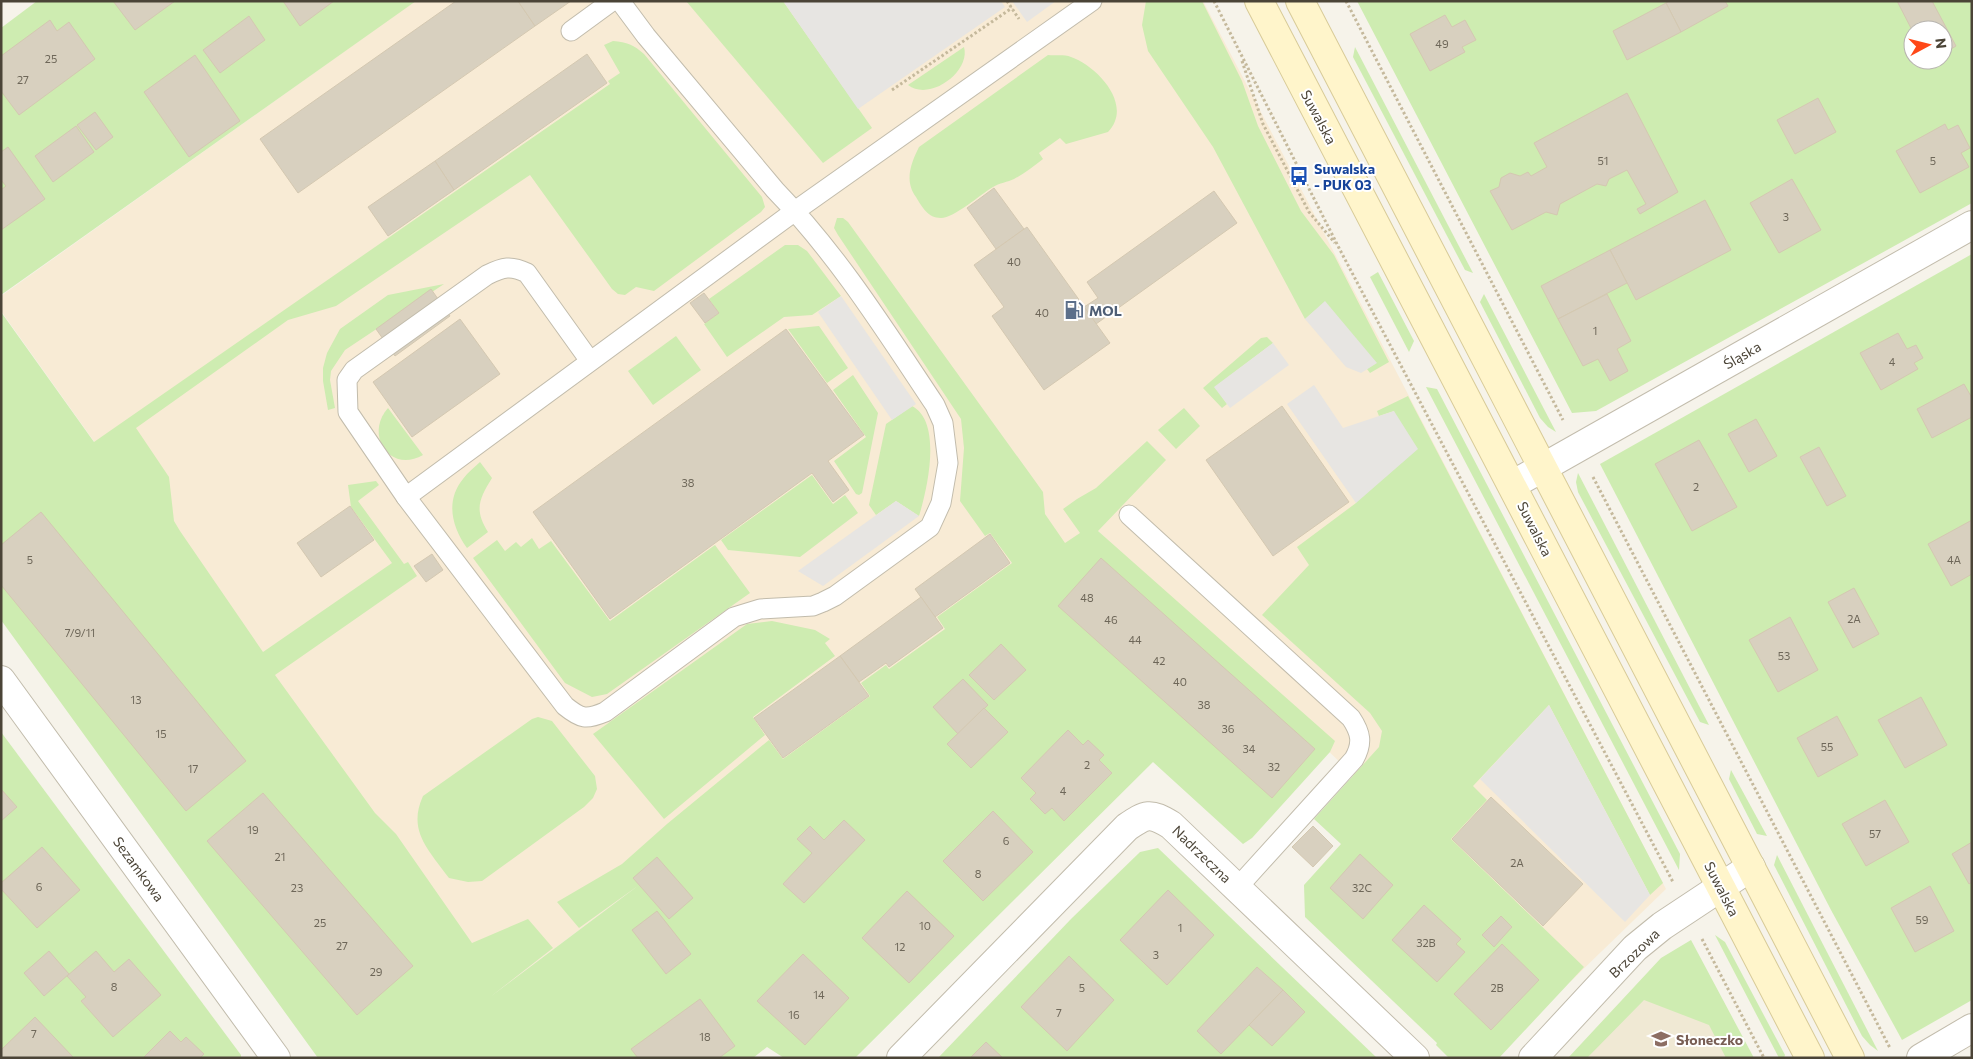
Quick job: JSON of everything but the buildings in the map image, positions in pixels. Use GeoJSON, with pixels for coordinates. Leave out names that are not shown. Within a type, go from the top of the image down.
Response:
{"type":"FeatureCollection","features":[{"type":"Feature","properties":{"kind":"street","name":"Suwalska"},"geometry":{"type":"LineString","coordinates":[[1259,1],[1810,1058]]}},
{"type":"Feature","properties":{"kind":"street"},"geometry":{"type":"LineString","coordinates":[[1300,1],[1850,1058]]}},
{"type":"Feature","properties":{"kind":"street","name":"Śląska"},"geometry":{"type":"LineString","coordinates":[[1512,485],[1972,225]]}},
{"type":"Feature","properties":{"kind":"street","name":"Sezamkowa"},"geometry":{"type":"LineString","coordinates":[[1,680],[276,1058]]}},
{"type":"Feature","properties":{"kind":"street","name":"Nadrzeczna"},"geometry":{"type":"LineString","coordinates":[[901,1058],[1126,827],[1142,817],[1157,816],[1171,824],[1415,1058]]}},
{"type":"Feature","properties":{"kind":"street","name":"Brzozowa"},"geometry":{"type":"LineString","coordinates":[[1532,1058],[1635,948],[1662,926],[1751,867]]}},
{"type":"Feature","properties":{"kind":"street"},"geometry":{"type":"LineString","coordinates":[[1921,1058],[1972,1028]]}},
{"type":"Feature","properties":{"kind":"lane"},"geometry":{"type":"LineString","coordinates":[[571,31],[612,1]]}},
{"type":"Feature","properties":{"kind":"lane"},"geometry":{"type":"LineString","coordinates":[[590,361],[527,273],[518,269],[502,268],[487,275],[354,370],[347,380],[348,412],[406,496],[565,706],[576,716],[590,718],[605,712],[734,617],[760,609],[813,606],[823,602],[930,527],[941,503],[948,462],[943,423],[935,405],[842,267],[795,210],[768,183],[652,44],[620,1]]}},
{"type":"Feature","properties":{"kind":"lane"},"geometry":{"type":"LineString","coordinates":[[406,496],[795,210],[1092,1]]}},
{"type":"Feature","properties":{"kind":"lane"},"geometry":{"type":"LineString","coordinates":[[1129,514],[1350,718],[1358,728],[1360,749],[1354,760],[1237,888]]}},
{"type":"Feature","properties":{"kind":"path"},"geometry":{"type":"LineString","coordinates":[[1007,1],[1023,24]]}},
{"type":"Feature","properties":{"kind":"path"},"geometry":{"type":"LineString","coordinates":[[1214,1],[1339,248],[1672,881]]}},
{"type":"Feature","properties":{"kind":"path"},"geometry":{"type":"LineString","coordinates":[[1346,1],[1568,429]]}},
{"type":"Feature","properties":{"kind":"path"},"geometry":{"type":"LineString","coordinates":[[892,90],[1012,8]]}},
{"type":"Feature","properties":{"kind":"path"},"geometry":{"type":"LineString","coordinates":[[1239,51],[1263,124],[1309,212],[1339,248]]}},
{"type":"Feature","properties":{"kind":"path"},"geometry":{"type":"LineString","coordinates":[[1590,471],[1891,1051]]}},
{"type":"Feature","properties":{"kind":"path"},"geometry":{"type":"LineString","coordinates":[[1699,933],[1764,1058]]}},
{"type":"Feature","properties":{"kind":"shaded area"},"geometry":{"type":"Polygon","coordinates":[[[415,1],[1203,1],[1666,889],[1570,982],[1098,531],[690,943],[639,885],[490,997],[1,311],[1,296],[415,1]]]}},
{"type":"Feature","properties":{"kind":"shaded area"},"geometry":{"type":"Polygon","coordinates":[[[783,1],[1001,1],[1005,7],[858,109],[783,1]]]}},
{"type":"Feature","properties":{"kind":"shaded area"},"geometry":{"type":"Polygon","coordinates":[[[1012,1],[1056,1],[1027,22],[1012,1]]]}},
{"type":"Feature","properties":{"kind":"shaded area"},"geometry":{"type":"Polygon","coordinates":[[[841,296],[916,404],[892,420],[818,312],[841,296]]]}},
{"type":"Feature","properties":{"kind":"shaded area"},"geometry":{"type":"Polygon","coordinates":[[[1325,301],[1377,363],[1361,373],[1346,367],[1305,319],[1325,301]]]}},
{"type":"Feature","properties":{"kind":"shaded area"},"geometry":{"type":"Polygon","coordinates":[[[1273,343],[1289,365],[1230,408],[1214,387],[1273,343]]]}},
{"type":"Feature","properties":{"kind":"shaded area"},"geometry":{"type":"Polygon","coordinates":[[[1314,385],[1343,428],[1394,411],[1418,449],[1356,503],[1287,404],[1314,385]]]}},
{"type":"Feature","properties":{"kind":"shaded area"},"geometry":{"type":"Polygon","coordinates":[[[896,501],[919,516],[823,586],[798,571],[896,501]]]}},
{"type":"Feature","properties":{"kind":"shaded area"},"geometry":{"type":"Polygon","coordinates":[[[1549,705],[1650,895],[1625,922],[1480,779],[1549,705]]]}},
{"type":"Feature","properties":{"kind":"shaded area","name":"Słoneczko"},"geometry":{"type":"Polygon","coordinates":[[[1643,991],[1716,1020],[1737,1058],[1577,1058],[1643,991]]]}},
{"type":"Feature","properties":{"kind":"green space"},"geometry":{"type":"Polygon","coordinates":[[[37,1],[416,1],[1,295],[1,28],[37,1]]]}},
{"type":"Feature","properties":{"kind":"green space"},"geometry":{"type":"Polygon","coordinates":[[[686,1],[783,1],[872,128],[823,163],[686,1]]]}},
{"type":"Feature","properties":{"kind":"green space"},"geometry":{"type":"Polygon","coordinates":[[[1146,1],[1202,1],[1242,81],[1258,126],[1301,211],[1334,255],[1389,362],[1370,373],[1367,369],[1376,363],[1325,302],[1305,319],[1213,147],[1148,51],[1142,25],[1146,1]]]}},
{"type":"Feature","properties":{"kind":"green space"},"geometry":{"type":"Polygon","coordinates":[[[1357,1],[1972,1],[1972,203],[1596,411],[1572,413],[1357,1]]]}},
{"type":"Feature","properties":{"kind":"green space"},"geometry":{"type":"Polygon","coordinates":[[[613,41],[630,44],[644,54],[762,197],[765,207],[761,212],[654,291],[636,287],[625,295],[618,294],[612,289],[530,175],[336,306],[288,320],[136,428],[169,477],[174,521],[263,652],[392,563],[351,507],[348,485],[376,481],[379,485],[358,501],[404,564],[408,562],[417,576],[275,675],[375,813],[396,834],[472,943],[528,919],[553,948],[490,997],[639,885],[579,928],[557,902],[622,864],[667,824],[769,740],[783,759],[870,696],[861,683],[886,665],[889,669],[945,629],[937,617],[1012,563],[990,533],[985,536],[960,501],[964,448],[961,419],[838,235],[834,228],[837,218],[843,218],[848,222],[1043,492],[1045,514],[1065,543],[1080,533],[1063,509],[1096,488],[1147,441],[1166,460],[1098,531],[1335,741],[1330,752],[1252,838],[1243,844],[1153,762],[855,1058],[784,1058],[767,1047],[753,1058],[318,1058],[1,620],[1,312],[94,442],[610,84],[608,81],[620,73],[604,45],[613,41]]]}},
{"type":"Feature","properties":{"kind":"green space"},"geometry":{"type":"Polygon","coordinates":[[[964,47],[965,56],[961,65],[947,81],[927,90],[917,89],[908,85],[964,47]]]}},
{"type":"Feature","properties":{"kind":"green space"},"geometry":{"type":"Polygon","coordinates":[[[1355,47],[1473,273],[1465,270],[1353,57],[1355,47]]]}},
{"type":"Feature","properties":{"kind":"green space"},"geometry":{"type":"Polygon","coordinates":[[[1048,55],[1068,56],[1081,62],[1101,78],[1109,88],[1115,99],[1117,110],[1115,121],[1108,132],[1066,144],[1060,138],[1039,153],[1043,159],[1018,177],[995,186],[960,210],[946,217],[936,218],[929,214],[912,191],[910,185],[911,166],[919,147],[1048,55]]]}},
{"type":"Feature","properties":{"kind":"green space"},"geometry":{"type":"Polygon","coordinates":[[[785,245],[798,245],[807,251],[841,296],[812,315],[784,317],[727,357],[704,324],[719,313],[709,299],[785,245]]]}},
{"type":"Feature","properties":{"kind":"green space"},"geometry":{"type":"Polygon","coordinates":[[[1972,254],[1972,1000],[1902,1040],[1831,910],[1600,464],[1972,254]]]}},
{"type":"Feature","properties":{"kind":"green space"},"geometry":{"type":"Polygon","coordinates":[[[1378,272],[1414,341],[1409,352],[1370,277],[1378,272]]]}},
{"type":"Feature","properties":{"kind":"green space"},"geometry":{"type":"Polygon","coordinates":[[[444,284],[345,350],[331,371],[330,380],[335,408],[328,410],[323,381],[323,368],[327,353],[340,329],[388,295],[444,284]]]}},
{"type":"Feature","properties":{"kind":"green space"},"geometry":{"type":"Polygon","coordinates":[[[1484,294],[1556,432],[1548,427],[1540,418],[1480,302],[1484,294]]]}},
{"type":"Feature","properties":{"kind":"green space"},"geometry":{"type":"Polygon","coordinates":[[[819,326],[848,368],[827,383],[788,329],[819,326]]]}},
{"type":"Feature","properties":{"kind":"green space"},"geometry":{"type":"Polygon","coordinates":[[[676,336],[701,370],[653,405],[628,371],[676,336]]]}},
{"type":"Feature","properties":{"kind":"green space"},"geometry":{"type":"Polygon","coordinates":[[[1267,337],[1273,343],[1215,387],[1227,404],[1222,408],[1203,388],[1261,338],[1267,337]]]}},
{"type":"Feature","properties":{"kind":"green space"},"geometry":{"type":"Polygon","coordinates":[[[853,375],[878,413],[862,493],[859,495],[856,494],[834,461],[866,437],[833,390],[853,375]]]}},
{"type":"Feature","properties":{"kind":"green space"},"geometry":{"type":"Polygon","coordinates":[[[1426,387],[1437,389],[1680,854],[1679,870],[1426,387]]]}},
{"type":"Feature","properties":{"kind":"green space"},"geometry":{"type":"Polygon","coordinates":[[[1408,396],[1663,883],[1650,895],[1549,705],[1473,786],[1487,800],[1451,839],[1584,967],[1499,1058],[1449,1058],[1436,1045],[1437,1043],[1305,917],[1304,885],[1341,844],[1314,819],[1379,747],[1382,731],[1370,713],[1262,615],[1309,565],[1297,547],[1356,503],[1394,411],[1379,416],[1377,411],[1408,396]]]}},
{"type":"Feature","properties":{"kind":"green space"},"geometry":{"type":"Polygon","coordinates":[[[912,406],[922,414],[930,441],[926,490],[919,516],[896,501],[876,515],[869,505],[886,424],[912,406]]]}},
{"type":"Feature","properties":{"kind":"green space"},"geometry":{"type":"Polygon","coordinates":[[[388,408],[423,455],[411,460],[400,459],[391,456],[384,449],[380,440],[379,429],[381,419],[388,408]]]}},
{"type":"Feature","properties":{"kind":"green space"},"geometry":{"type":"Polygon","coordinates":[[[1184,408],[1200,426],[1176,449],[1158,430],[1184,408]]]}},
{"type":"Feature","properties":{"kind":"green space"},"geometry":{"type":"Polygon","coordinates":[[[480,462],[492,478],[484,492],[480,505],[481,517],[488,532],[467,548],[454,523],[452,505],[457,487],[480,462]]]}},
{"type":"Feature","properties":{"kind":"green space"},"geometry":{"type":"Polygon","coordinates":[[[1578,473],[1709,725],[1700,722],[1578,492],[1576,482],[1578,473]]]}},
{"type":"Feature","properties":{"kind":"green space"},"geometry":{"type":"Polygon","coordinates":[[[812,475],[833,504],[845,495],[858,513],[800,557],[728,550],[721,540],[812,475]]]}},
{"type":"Feature","properties":{"kind":"green space"},"geometry":{"type":"Polygon","coordinates":[[[532,538],[539,549],[551,541],[610,621],[715,545],[750,593],[607,694],[592,697],[565,683],[473,558],[497,540],[505,551],[516,542],[521,547],[532,538]]]}},
{"type":"Feature","properties":{"kind":"green space"},"geometry":{"type":"Polygon","coordinates":[[[772,621],[815,630],[830,639],[825,643],[835,656],[753,717],[765,735],[664,819],[593,734],[747,624],[772,621]]]}},
{"type":"Feature","properties":{"kind":"green space"},"geometry":{"type":"Polygon","coordinates":[[[538,717],[552,721],[595,776],[597,789],[593,798],[584,807],[482,881],[468,882],[449,878],[422,840],[418,820],[423,796],[532,719],[538,717]]]}},
{"type":"Feature","properties":{"kind":"green space"},"geometry":{"type":"Polygon","coordinates":[[[1,732],[241,1055],[241,1058],[1,1058],[1,732]]]}},
{"type":"Feature","properties":{"kind":"green space"},"geometry":{"type":"Polygon","coordinates":[[[1731,770],[1767,836],[1757,834],[1729,779],[1731,770]]]}},
{"type":"Feature","properties":{"kind":"green space"},"geometry":{"type":"Polygon","coordinates":[[[1158,848],[1377,1058],[938,1058],[1071,919],[1140,852],[1158,848]]]}},
{"type":"Feature","properties":{"kind":"green space"},"geometry":{"type":"Polygon","coordinates":[[[1777,855],[1878,1051],[1862,1036],[1774,865],[1777,855]]]}},
{"type":"Feature","properties":{"kind":"green space"},"geometry":{"type":"Polygon","coordinates":[[[1715,935],[1725,942],[1785,1055],[1784,1058],[1779,1058],[1715,935]]]}},
{"type":"Feature","properties":{"kind":"green space"},"geometry":{"type":"Polygon","coordinates":[[[1691,940],[1754,1058],[1726,1058],[1709,1025],[1644,1000],[1587,1058],[1568,1058],[1661,958],[1691,940]]]}},
{"type":"Feature","properties":{"kind":"place","name":"Suwalska - PUK 03"},"geometry":{"type":"Point","coordinates":[1299,176]}},
{"type":"Feature","properties":{"kind":"place","name":"MOL"},"geometry":{"type":"Point","coordinates":[1074,310]}},
{"type":"Feature","properties":{"kind":"place","name":"Słoneczko"},"geometry":{"type":"Point","coordinates":[1661,1039]}}]}
